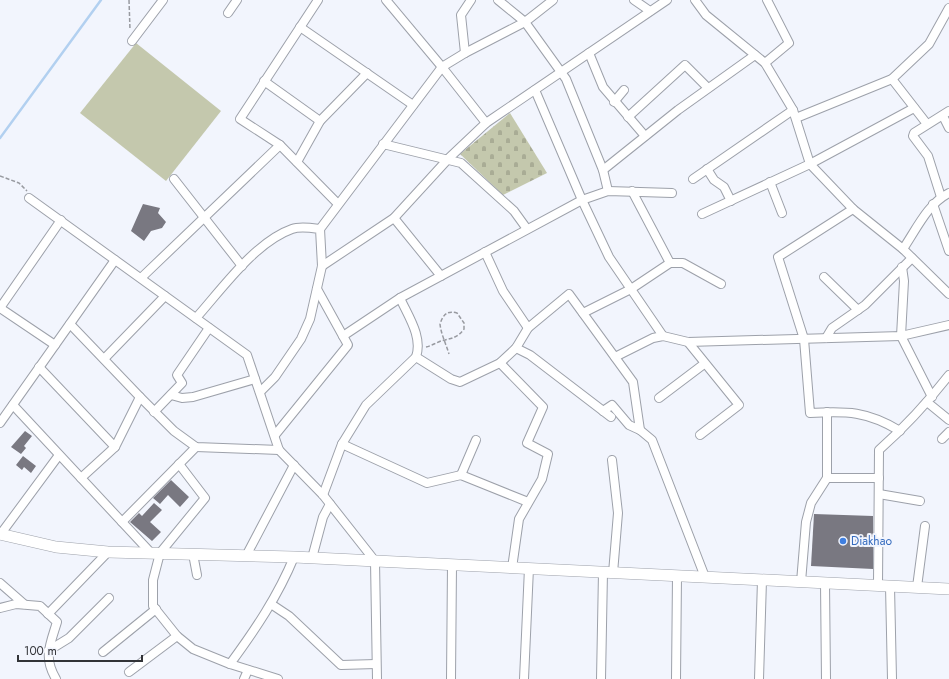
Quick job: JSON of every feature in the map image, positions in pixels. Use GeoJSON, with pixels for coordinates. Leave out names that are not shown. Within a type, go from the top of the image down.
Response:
{"type":"FeatureCollection","features":[{"type":"Feature","properties":{"kind":"main road"},"geometry":{"type":"LineString","coordinates":[[0,535],[56,547],[108,552],[294,557],[949,589]]}},
{"type":"Feature","properties":{"kind":"street"},"geometry":{"type":"LineString","coordinates":[[132,41],[163,0]]}},
{"type":"Feature","properties":{"kind":"street"},"geometry":{"type":"LineString","coordinates":[[228,13],[237,0]]}},
{"type":"Feature","properties":{"kind":"street"},"geometry":{"type":"LineString","coordinates":[[318,0],[240,119],[280,145],[338,204]]}},
{"type":"Feature","properties":{"kind":"street"},"geometry":{"type":"LineString","coordinates":[[386,0],[486,123]]}},
{"type":"Feature","properties":{"kind":"street"},"geometry":{"type":"LineString","coordinates":[[392,7],[397,0]]}},
{"type":"Feature","properties":{"kind":"street"},"geometry":{"type":"LineString","coordinates":[[465,53],[461,15],[471,0]]}},
{"type":"Feature","properties":{"kind":"street"},"geometry":{"type":"LineString","coordinates":[[498,0],[525,22],[566,79],[603,170],[608,191]]}},
{"type":"Feature","properties":{"kind":"street"},"geometry":{"type":"LineString","coordinates":[[260,392],[275,378],[301,339],[310,318],[322,266],[320,229],[338,204],[442,67],[465,53],[525,22],[553,0]]}},
{"type":"Feature","properties":{"kind":"street"},"geometry":{"type":"LineString","coordinates":[[634,0],[650,11]]}},
{"type":"Feature","properties":{"kind":"street"},"geometry":{"type":"LineString","coordinates":[[322,266],[394,218],[449,158],[486,123],[667,0]]}},
{"type":"Feature","properties":{"kind":"street"},"geometry":{"type":"LineString","coordinates":[[695,0],[706,15],[764,63],[795,114],[810,164],[853,209],[902,249],[949,294]]}},
{"type":"Feature","properties":{"kind":"street"},"geometry":{"type":"LineString","coordinates":[[764,63],[789,43],[767,0]]}},
{"type":"Feature","properties":{"kind":"street"},"geometry":{"type":"LineString","coordinates":[[693,179],[795,114],[892,79],[929,44],[949,8]]}},
{"type":"Feature","properties":{"kind":"street"},"geometry":{"type":"LineString","coordinates":[[300,27],[413,105]]}},
{"type":"Feature","properties":{"kind":"street"},"geometry":{"type":"LineString","coordinates":[[589,53],[602,87],[645,136]]}},
{"type":"Feature","properties":{"kind":"street"},"geometry":{"type":"LineString","coordinates":[[603,170],[708,88],[755,55]]}},
{"type":"Feature","properties":{"kind":"street"},"geometry":{"type":"LineString","coordinates":[[628,117],[685,65],[708,88]]}},
{"type":"Feature","properties":{"kind":"street"},"geometry":{"type":"LineString","coordinates":[[297,162],[320,121],[367,73]]}},
{"type":"Feature","properties":{"kind":"street"},"geometry":{"type":"LineString","coordinates":[[892,79],[927,124]]}},
{"type":"Feature","properties":{"kind":"street"},"geometry":{"type":"LineString","coordinates":[[264,81],[320,121]]}},
{"type":"Feature","properties":{"kind":"street"},"geometry":{"type":"LineString","coordinates":[[535,90],[582,200],[609,257],[663,336]]}},
{"type":"Feature","properties":{"kind":"street"},"geometry":{"type":"LineString","coordinates":[[614,102],[624,90]]}},
{"type":"Feature","properties":{"kind":"street"},"geometry":{"type":"LineString","coordinates":[[702,214],[810,164],[914,108]]}},
{"type":"Feature","properties":{"kind":"street"},"geometry":{"type":"LineString","coordinates":[[941,197],[928,156],[913,136],[914,133],[927,124],[946,114],[949,128]]}},
{"type":"Feature","properties":{"kind":"street"},"geometry":{"type":"LineString","coordinates":[[383,144],[449,158],[461,163],[514,211],[527,229]]}},
{"type":"Feature","properties":{"kind":"street"},"geometry":{"type":"LineString","coordinates":[[141,278],[280,145]]}},
{"type":"Feature","properties":{"kind":"street"},"geometry":{"type":"LineString","coordinates":[[707,169],[714,180],[724,187],[731,201]]}},
{"type":"Feature","properties":{"kind":"street"},"geometry":{"type":"LineString","coordinates":[[174,179],[242,266]]}},
{"type":"Feature","properties":{"kind":"street"},"geometry":{"type":"LineString","coordinates":[[770,182],[782,213]]}},
{"type":"Feature","properties":{"kind":"street"},"geometry":{"type":"LineString","coordinates":[[343,336],[400,298],[582,200],[608,191],[672,193]]}},
{"type":"Feature","properties":{"kind":"street"},"geometry":{"type":"LineString","coordinates":[[632,191],[670,263]]}},
{"type":"Feature","properties":{"kind":"street"},"geometry":{"type":"LineString","coordinates":[[902,249],[934,204],[941,197],[949,193]]}},
{"type":"Feature","properties":{"kind":"street"},"geometry":{"type":"LineString","coordinates":[[29,198],[247,354],[280,450],[323,495],[375,561],[377,679]]}},
{"type":"Feature","properties":{"kind":"street"},"geometry":{"type":"LineString","coordinates":[[934,204],[949,251]]}},
{"type":"Feature","properties":{"kind":"street"},"geometry":{"type":"LineString","coordinates":[[853,209],[778,257],[804,339],[810,413],[853,412],[881,420],[900,431]]}},
{"type":"Feature","properties":{"kind":"street"},"geometry":{"type":"LineString","coordinates":[[394,218],[441,276]]}},
{"type":"Feature","properties":{"kind":"street"},"geometry":{"type":"LineString","coordinates":[[55,345],[0,308],[61,220]]}},
{"type":"Feature","properties":{"kind":"street"},"geometry":{"type":"LineString","coordinates":[[196,318],[242,266],[277,236],[294,228],[320,229]]}},
{"type":"Feature","properties":{"kind":"street"},"geometry":{"type":"LineString","coordinates":[[485,252],[503,291],[528,328]]}},
{"type":"Feature","properties":{"kind":"street"},"geometry":{"type":"LineString","coordinates":[[826,338],[832,328],[865,306],[912,258]]}},
{"type":"Feature","properties":{"kind":"street"},"geometry":{"type":"LineString","coordinates":[[0,423],[115,260]]}},
{"type":"Feature","properties":{"kind":"street"},"geometry":{"type":"LineString","coordinates":[[583,313],[631,289],[670,263],[683,263],[721,284]]}},
{"type":"Feature","properties":{"kind":"street"},"geometry":{"type":"LineString","coordinates":[[902,267],[904,281],[901,336],[930,400],[949,420]]}},
{"type":"Feature","properties":{"kind":"street"},"geometry":{"type":"LineString","coordinates":[[824,277],[858,310]]}},
{"type":"Feature","properties":{"kind":"street"},"geometry":{"type":"LineString","coordinates":[[275,435],[348,345],[317,289]]}},
{"type":"Feature","properties":{"kind":"street"},"geometry":{"type":"LineString","coordinates":[[418,353],[451,379],[460,382],[500,363],[516,348],[528,328],[570,294],[633,382],[640,430]]}},
{"type":"Feature","properties":{"kind":"street"},"geometry":{"type":"LineString","coordinates":[[104,359],[165,296]]}},
{"type":"Feature","properties":{"kind":"street"},"geometry":{"type":"LineString","coordinates":[[323,495],[342,444],[366,405],[418,353],[417,336],[400,298]]}},
{"type":"Feature","properties":{"kind":"street"},"geometry":{"type":"LineString","coordinates":[[70,324],[154,412],[196,447],[280,450]]}},
{"type":"Feature","properties":{"kind":"street"},"geometry":{"type":"LineString","coordinates":[[615,357],[653,338],[663,336],[688,342],[901,336],[949,325]]}},
{"type":"Feature","properties":{"kind":"street"},"geometry":{"type":"LineString","coordinates":[[154,412],[182,384],[177,375],[209,328]]}},
{"type":"Feature","properties":{"kind":"street"},"geometry":{"type":"LineString","coordinates":[[688,342],[704,364],[739,405],[700,435]]}},
{"type":"Feature","properties":{"kind":"street"},"geometry":{"type":"LineString","coordinates":[[516,348],[530,355],[610,417]]}},
{"type":"Feature","properties":{"kind":"street"},"geometry":{"type":"LineString","coordinates":[[500,363],[544,407],[527,443],[548,454],[542,479],[519,519],[512,568]]}},
{"type":"Feature","properties":{"kind":"street"},"geometry":{"type":"LineString","coordinates":[[659,398],[704,364]]}},
{"type":"Feature","properties":{"kind":"street"},"geometry":{"type":"LineString","coordinates":[[39,367],[115,446]]}},
{"type":"Feature","properties":{"kind":"street"},"geometry":{"type":"LineString","coordinates":[[878,586],[879,450],[930,400],[949,375]]}},
{"type":"Feature","properties":{"kind":"street"},"geometry":{"type":"LineString","coordinates":[[171,395],[182,398],[193,397],[255,379]]}},
{"type":"Feature","properties":{"kind":"street"},"geometry":{"type":"LineString","coordinates":[[81,478],[115,446],[140,397]]}},
{"type":"Feature","properties":{"kind":"street"},"geometry":{"type":"LineString","coordinates":[[12,405],[122,522],[156,553]]}},
{"type":"Feature","properties":{"kind":"street"},"geometry":{"type":"LineString","coordinates":[[603,411],[612,405],[629,425],[640,430],[652,440],[705,577]]}},
{"type":"Feature","properties":{"kind":"street"},"geometry":{"type":"LineString","coordinates":[[801,582],[806,522],[811,503],[827,478],[827,412]]}},
{"type":"Feature","properties":{"kind":"street"},"geometry":{"type":"LineString","coordinates":[[942,439],[949,432]]}},
{"type":"Feature","properties":{"kind":"street"},"geometry":{"type":"LineString","coordinates":[[461,475],[476,440]]}},
{"type":"Feature","properties":{"kind":"street"},"geometry":{"type":"LineString","coordinates":[[342,444],[427,483],[461,475],[528,502]]}},
{"type":"Feature","properties":{"kind":"street"},"geometry":{"type":"LineString","coordinates":[[122,522],[196,447]]}},
{"type":"Feature","properties":{"kind":"street"},"geometry":{"type":"LineString","coordinates":[[0,535],[59,455]]}},
{"type":"Feature","properties":{"kind":"street"},"geometry":{"type":"LineString","coordinates":[[601,679],[608,572],[618,514],[612,460]]}},
{"type":"Feature","properties":{"kind":"street"},"geometry":{"type":"LineString","coordinates":[[180,464],[205,498],[156,553],[153,580],[153,606],[176,636],[193,649],[230,664],[278,679]]}},
{"type":"Feature","properties":{"kind":"street"},"geometry":{"type":"LineString","coordinates":[[246,556],[294,465]]}},
{"type":"Feature","properties":{"kind":"street"},"geometry":{"type":"LineString","coordinates":[[827,478],[879,478]]}},
{"type":"Feature","properties":{"kind":"street"},"geometry":{"type":"LineString","coordinates":[[879,494],[920,500]]}},
{"type":"Feature","properties":{"kind":"street"},"geometry":{"type":"LineString","coordinates":[[312,558],[323,517],[330,504]]}},
{"type":"Feature","properties":{"kind":"street"},"geometry":{"type":"LineString","coordinates":[[917,587],[925,526]]}},
{"type":"Feature","properties":{"kind":"street"},"geometry":{"type":"LineString","coordinates":[[48,614],[108,552]]}},
{"type":"Feature","properties":{"kind":"street"},"geometry":{"type":"LineString","coordinates":[[193,554],[197,575]]}},
{"type":"Feature","properties":{"kind":"street"},"geometry":{"type":"LineString","coordinates":[[230,664],[261,623],[285,579],[294,557]]}},
{"type":"Feature","properties":{"kind":"street"},"geometry":{"type":"LineString","coordinates":[[451,679],[452,565]]}},
{"type":"Feature","properties":{"kind":"street"},"geometry":{"type":"LineString","coordinates":[[524,679],[529,568]]}},
{"type":"Feature","properties":{"kind":"street"},"geometry":{"type":"LineString","coordinates":[[676,679],[677,576]]}},
{"type":"Feature","properties":{"kind":"street"},"geometry":{"type":"LineString","coordinates":[[759,679],[762,580]]}},
{"type":"Feature","properties":{"kind":"street"},"geometry":{"type":"LineString","coordinates":[[0,583],[24,604]]}},
{"type":"Feature","properties":{"kind":"street"},"geometry":{"type":"LineString","coordinates":[[825,583],[826,679]]}},
{"type":"Feature","properties":{"kind":"street"},"geometry":{"type":"LineString","coordinates":[[890,586],[892,679]]}},
{"type":"Feature","properties":{"kind":"street"},"geometry":{"type":"LineString","coordinates":[[48,650],[69,638],[109,598]]}},
{"type":"Feature","properties":{"kind":"street"},"geometry":{"type":"LineString","coordinates":[[0,608],[16,604],[40,606],[57,622],[48,650],[50,668],[56,679]]}},
{"type":"Feature","properties":{"kind":"street"},"geometry":{"type":"LineString","coordinates":[[271,604],[289,616],[341,665],[376,664]]}},
{"type":"Feature","properties":{"kind":"street"},"geometry":{"type":"LineString","coordinates":[[103,652],[156,610]]}},
{"type":"Feature","properties":{"kind":"street"},"geometry":{"type":"LineString","coordinates":[[129,672],[176,636]]}},
{"type":"Feature","properties":{"kind":"street"},"geometry":{"type":"LineString","coordinates":[[244,679],[248,670]]}},
{"type":"Feature","properties":{"kind":"path"},"geometry":{"type":"LineString","coordinates":[[129,0],[132,41]]}},
{"type":"Feature","properties":{"kind":"path"},"geometry":{"type":"LineString","coordinates":[[0,176],[19,183],[27,191],[29,198]]}},
{"type":"Feature","properties":{"kind":"path"},"geometry":{"type":"LineString","coordinates":[[418,353],[445,340],[454,338],[464,329],[464,323],[457,313],[452,311],[447,313],[441,320],[440,330],[445,340],[449,354]]}},
{"type":"Feature","properties":{"kind":"green space"},"geometry":{"type":"Polygon","coordinates":[[[136,43],[221,111],[166,181],[80,113],[136,43]]]}},
{"type":"Feature","properties":{"kind":"green space"},"geometry":{"type":"Polygon","coordinates":[[[510,113],[547,173],[503,195],[460,154],[510,113]]]}},
{"type":"Feature","properties":{"kind":"building"},"geometry":{"type":"Polygon","coordinates":[[[143,204],[160,208],[158,213],[166,222],[162,228],[151,231],[144,241],[131,231],[143,204]]]}},
{"type":"Feature","properties":{"kind":"building"},"geometry":{"type":"Polygon","coordinates":[[[25,431],[32,436],[24,446],[26,448],[21,454],[11,447],[25,431]]]}},
{"type":"Feature","properties":{"kind":"building"},"geometry":{"type":"Polygon","coordinates":[[[23,456],[36,466],[31,473],[24,467],[22,470],[16,465],[23,456]]]}},
{"type":"Feature","properties":{"kind":"building"},"geometry":{"type":"Polygon","coordinates":[[[171,480],[189,497],[180,507],[168,495],[160,504],[153,498],[171,480]]]}},
{"type":"Feature","properties":{"kind":"building"},"geometry":{"type":"Polygon","coordinates":[[[154,503],[162,510],[150,522],[161,532],[152,541],[130,522],[139,513],[142,516],[154,503]]]}},
{"type":"Feature","properties":{"kind":"building","name":"Diakhao"},"geometry":{"type":"Polygon","coordinates":[[[814,514],[873,516],[873,569],[811,566],[814,514]]]}},
{"type":"Feature","properties":{"kind":"waterway"},"geometry":{"type":"LineString","coordinates":[[0,138],[101,0]]}},
{"type":"Feature","properties":{"kind":"place","name":"Diakhao"},"geometry":{"type":"Point","coordinates":[843,541]}}]}
